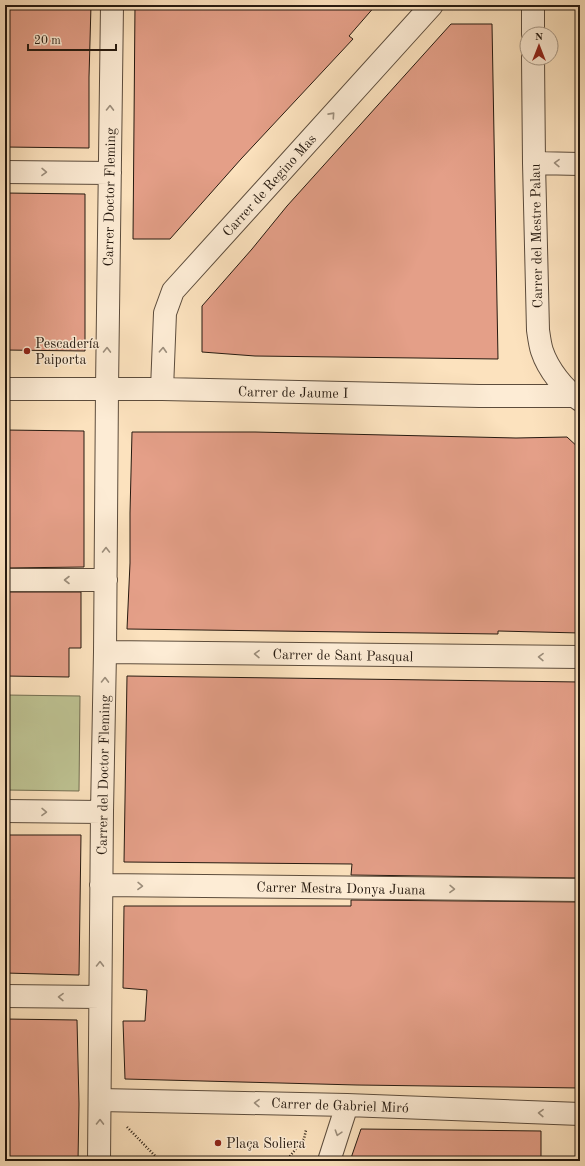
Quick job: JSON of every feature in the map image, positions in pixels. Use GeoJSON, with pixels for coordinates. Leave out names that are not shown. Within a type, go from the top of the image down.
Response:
{"type":"FeatureCollection","features":[{"type":"Feature","properties":{"kind":"street","name":"Carrer Doctor Fleming"},"geometry":{"type":"LineString","coordinates":[[107,389],[112,5]]}},
{"type":"Feature","properties":{"kind":"street","name":"Carrer de Regino Mas"},"geometry":{"type":"LineString","coordinates":[[162,389],[165,313],[173,291],[432,5]]}},
{"type":"Feature","properties":{"kind":"street"},"geometry":{"type":"LineString","coordinates":[[533,5],[533,26]]}},
{"type":"Feature","properties":{"kind":"street","name":"Carrer del Mestre Palau"},"geometry":{"type":"LineString","coordinates":[[533,66],[538,330],[542,351],[552,373],[578,398]]}},
{"type":"Feature","properties":{"kind":"street"},"geometry":{"type":"LineString","coordinates":[[534,163],[580,164]]}},
{"type":"Feature","properties":{"kind":"street"},"geometry":{"type":"LineString","coordinates":[[5,172],[110,173]]}},
{"type":"Feature","properties":{"kind":"street","name":"Carrer de Jaume I"},"geometry":{"type":"LineString","coordinates":[[5,389],[162,389],[578,398]]}},
{"type":"Feature","properties":{"kind":"street","name":"Carrer del Doctor Fleming"},"geometry":{"type":"LineString","coordinates":[[100,1161],[101,885],[106,580],[107,389]]}},
{"type":"Feature","properties":{"kind":"street"},"geometry":{"type":"LineString","coordinates":[[5,580],[106,580]]}},
{"type":"Feature","properties":{"kind":"street","name":"Carrer de Sant Pasqual"},"geometry":{"type":"LineString","coordinates":[[105,652],[580,657]]}},
{"type":"Feature","properties":{"kind":"street"},"geometry":{"type":"LineString","coordinates":[[5,811],[102,812]]}},
{"type":"Feature","properties":{"kind":"street","name":"Carrer Mestra Donya Juana"},"geometry":{"type":"LineString","coordinates":[[101,885],[580,890]]}},
{"type":"Feature","properties":{"kind":"street"},"geometry":{"type":"LineString","coordinates":[[5,996],[100,997]]}},
{"type":"Feature","properties":{"kind":"street","name":"Carrer de Gabriel Miró"},"geometry":{"type":"LineString","coordinates":[[100,1100],[313,1104],[580,1114]]}},
{"type":"Feature","properties":{"kind":"street"},"geometry":{"type":"LineString","coordinates":[[328,1161],[347,1105]]}},
{"type":"Feature","properties":{"kind":"path"},"geometry":{"type":"LineString","coordinates":[[127,1101],[127,1127],[160,1161]]}},
{"type":"Feature","properties":{"kind":"path"},"geometry":{"type":"LineString","coordinates":[[286,1161],[304,1139],[313,1104]]}},
{"type":"Feature","properties":{"kind":"green space"},"geometry":{"type":"Polygon","coordinates":[[[5,695],[80,696],[79,791],[5,790],[5,695]]]}},
{"type":"Feature","properties":{"kind":"building"},"geometry":{"type":"Polygon","coordinates":[[[5,5],[91,5],[89,148],[5,147],[5,5]]]}},
{"type":"Feature","properties":{"kind":"building"},"geometry":{"type":"Polygon","coordinates":[[[135,5],[376,5],[349,36],[353,39],[241,159],[170,239],[133,239],[135,5]]]}},
{"type":"Feature","properties":{"kind":"building"},"geometry":{"type":"Polygon","coordinates":[[[451,24],[492,24],[498,359],[255,356],[202,352],[202,306],[287,206],[451,24]]]}},
{"type":"Feature","properties":{"kind":"building"},"geometry":{"type":"Polygon","coordinates":[[[5,193],[85,194],[85,351],[5,350],[5,193]]]}},
{"type":"Feature","properties":{"kind":"building"},"geometry":{"type":"Polygon","coordinates":[[[5,430],[84,431],[84,567],[5,568],[5,430]]]}},
{"type":"Feature","properties":{"kind":"building"},"geometry":{"type":"Polygon","coordinates":[[[132,432],[255,432],[516,438],[567,437],[580,449],[580,633],[498,631],[498,634],[127,629],[130,563],[132,432]]]}},
{"type":"Feature","properties":{"kind":"building"},"geometry":{"type":"Polygon","coordinates":[[[5,592],[81,592],[81,648],[69,648],[69,677],[5,676],[5,592]]]}},
{"type":"Feature","properties":{"kind":"building"},"geometry":{"type":"Polygon","coordinates":[[[127,676],[580,682],[580,878],[351,875],[352,864],[124,862],[127,676]]]}},
{"type":"Feature","properties":{"kind":"building"},"geometry":{"type":"Polygon","coordinates":[[[5,835],[81,835],[79,975],[5,973],[5,835]]]}},
{"type":"Feature","properties":{"kind":"building"},"geometry":{"type":"Polygon","coordinates":[[[351,900],[580,902],[580,1088],[357,1085],[125,1079],[123,1021],[145,1021],[147,990],[123,988],[124,906],[351,906],[351,900]]]}},
{"type":"Feature","properties":{"kind":"building"},"geometry":{"type":"Polygon","coordinates":[[[5,1019],[77,1020],[79,1104],[78,1161],[5,1161],[5,1019]]]}},
{"type":"Feature","properties":{"kind":"building"},"geometry":{"type":"Polygon","coordinates":[[[361,1129],[541,1131],[541,1161],[350,1161],[361,1129]]]}},
{"type":"Feature","properties":{"kind":"place","name":"Pescadería Paiporta"},"geometry":{"type":"Point","coordinates":[27,351]}},
{"type":"Feature","properties":{"kind":"place","name":"Plaça Soliera"},"geometry":{"type":"Point","coordinates":[218,1143]}}]}
